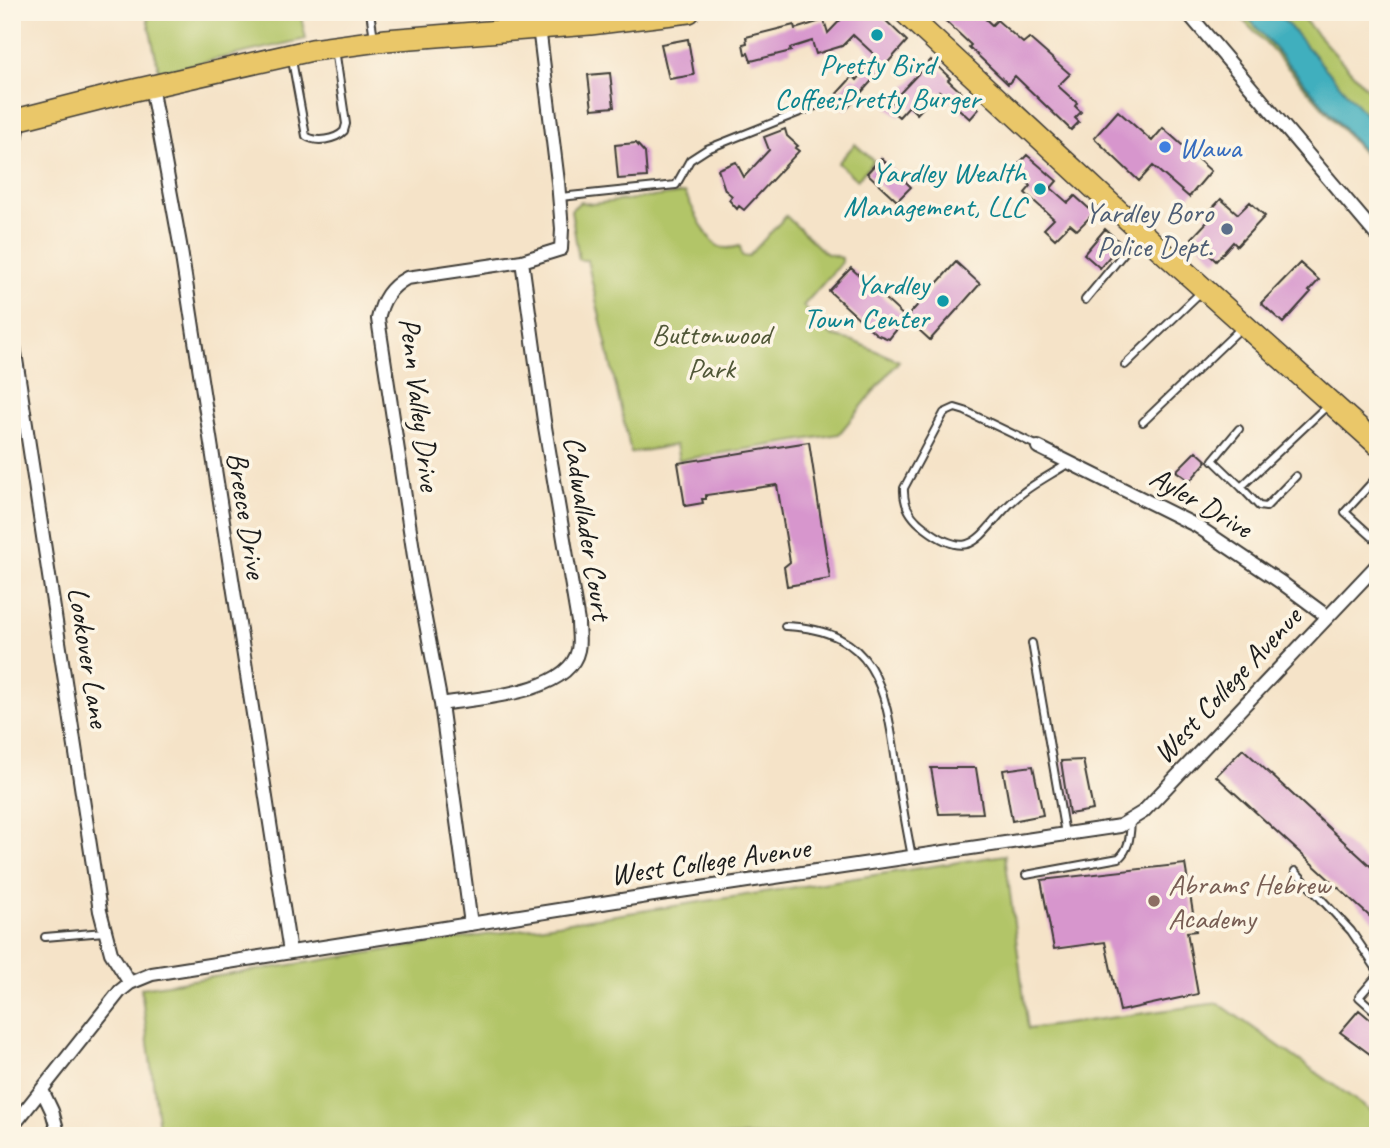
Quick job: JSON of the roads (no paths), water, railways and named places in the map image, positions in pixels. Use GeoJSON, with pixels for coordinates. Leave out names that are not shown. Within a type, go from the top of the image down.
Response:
{"type":"FeatureCollection","features":[{"type":"Feature","properties":{"kind":"main road"},"geometry":{"type":"LineString","coordinates":[[16,120],[152,86],[334,47],[689,12]]}},
{"type":"Feature","properties":{"kind":"main road"},"geometry":{"type":"LineString","coordinates":[[904,12],[1243,325],[1378,445]]}},
{"type":"Feature","properties":{"kind":"street"},"geometry":{"type":"LineString","coordinates":[[1187,12],[1378,237]]}},
{"type":"Feature","properties":{"kind":"street","name":"Penn Valley Drive"},"geometry":{"type":"LineString","coordinates":[[471,923],[441,704],[417,576],[379,338],[380,308],[393,287],[408,278],[522,261],[561,248],[562,229],[539,27]]}},
{"type":"Feature","properties":{"kind":"street","name":"Breece Drive"},"geometry":{"type":"LineString","coordinates":[[152,86],[180,244],[289,953]]}},
{"type":"Feature","properties":{"kind":"street"},"geometry":{"type":"LineString","coordinates":[[12,160],[16,120]]}},
{"type":"Feature","properties":{"kind":"street","name":"Cadwallader Court"},"geometry":{"type":"LineString","coordinates":[[441,704],[510,693],[547,683],[566,672],[578,651],[578,622],[544,421],[522,261]]}},
{"type":"Feature","properties":{"kind":"street","name":"Lookover Lane"},"geometry":{"type":"LineString","coordinates":[[12,333],[104,932],[111,953],[130,983]]}},
{"type":"Feature","properties":{"kind":"street","name":"Ayler Drive"},"geometry":{"type":"LineString","coordinates":[[1038,447],[1197,526],[1328,617]]}},
{"type":"Feature","properties":{"kind":"street","name":"West College Avenue"},"geometry":{"type":"LineString","coordinates":[[12,1127],[120,991],[130,983],[152,974],[471,923],[1113,828],[1131,821],[1171,784],[1378,564]]}},
{"type":"Feature","properties":{"kind":"street"},"geometry":{"type":"LineString","coordinates":[[41,1090],[52,1111],[59,1136]]}},
{"type":"Feature","properties":{"kind":"lane"},"geometry":{"type":"LineString","coordinates":[[370,12],[375,42]]}},
{"type":"Feature","properties":{"kind":"lane"},"geometry":{"type":"LineString","coordinates":[[291,55],[306,136],[313,140],[335,137],[344,131],[346,124],[334,47]]}},
{"type":"Feature","properties":{"kind":"lane"},"geometry":{"type":"LineString","coordinates":[[558,198],[676,185],[690,159],[708,149],[820,104]]}},
{"type":"Feature","properties":{"kind":"lane"},"geometry":{"type":"LineString","coordinates":[[1085,300],[1142,232]]}},
{"type":"Feature","properties":{"kind":"lane"},"geometry":{"type":"LineString","coordinates":[[1125,365],[1204,289]]}},
{"type":"Feature","properties":{"kind":"lane"},"geometry":{"type":"LineString","coordinates":[[1143,422],[1243,325]]}},
{"type":"Feature","properties":{"kind":"lane"},"geometry":{"type":"LineString","coordinates":[[1241,487],[1331,403]]}},
{"type":"Feature","properties":{"kind":"lane"},"geometry":{"type":"LineString","coordinates":[[1038,447],[955,408],[944,413],[904,488],[904,498],[911,518],[944,542],[961,545],[980,538],[1016,497],[1070,462]]}},
{"type":"Feature","properties":{"kind":"lane"},"geometry":{"type":"LineString","coordinates":[[1239,429],[1213,460],[1259,506],[1266,507],[1296,476]]}},
{"type":"Feature","properties":{"kind":"lane"},"geometry":{"type":"LineString","coordinates":[[1378,477],[1345,512],[1378,542]]}},
{"type":"Feature","properties":{"kind":"lane"},"geometry":{"type":"LineString","coordinates":[[785,626],[825,632],[842,640],[862,656],[876,675],[884,695],[890,724],[912,857]]}},
{"type":"Feature","properties":{"kind":"lane"},"geometry":{"type":"LineString","coordinates":[[1032,643],[1065,835]]}},
{"type":"Feature","properties":{"kind":"lane"},"geometry":{"type":"LineString","coordinates":[[1026,875],[1119,858],[1125,853],[1129,843],[1131,821]]}},
{"type":"Feature","properties":{"kind":"lane"},"geometry":{"type":"LineString","coordinates":[[1296,871],[1351,931],[1378,973],[1359,997],[1378,1014]]}},
{"type":"Feature","properties":{"kind":"lane"},"geometry":{"type":"LineString","coordinates":[[45,937],[104,932]]}},
{"type":"Feature","properties":{"kind":"water"},"geometry":{"type":"Polygon","coordinates":[[[1243,12],[1276,12],[1290,27],[1378,129],[1378,168],[1243,12]]]}},
{"type":"Feature","properties":{"kind":"place","name":"Pretty Bird Coffee;Pretty Burger"},"geometry":{"type":"Point","coordinates":[877,35]}},
{"type":"Feature","properties":{"kind":"place","name":"Wawa"},"geometry":{"type":"Point","coordinates":[1165,147]}},
{"type":"Feature","properties":{"kind":"place","name":"Yardley Wealth Management, LLC"},"geometry":{"type":"Point","coordinates":[1040,189]}},
{"type":"Feature","properties":{"kind":"place","name":"Yardley Boro Police Dept."},"geometry":{"type":"Point","coordinates":[1227,229]}},
{"type":"Feature","properties":{"kind":"place","name":"Yardley Town Center"},"geometry":{"type":"Point","coordinates":[943,301]}},
{"type":"Feature","properties":{"kind":"place","name":"Abrams Hebrew Academy"},"geometry":{"type":"Point","coordinates":[1154,901]}},
{"type":"Feature","properties":{"kind":"park label","name":"Buttonwood Park"},"geometry":{"type":"Point","coordinates":[711,351]}}]}
